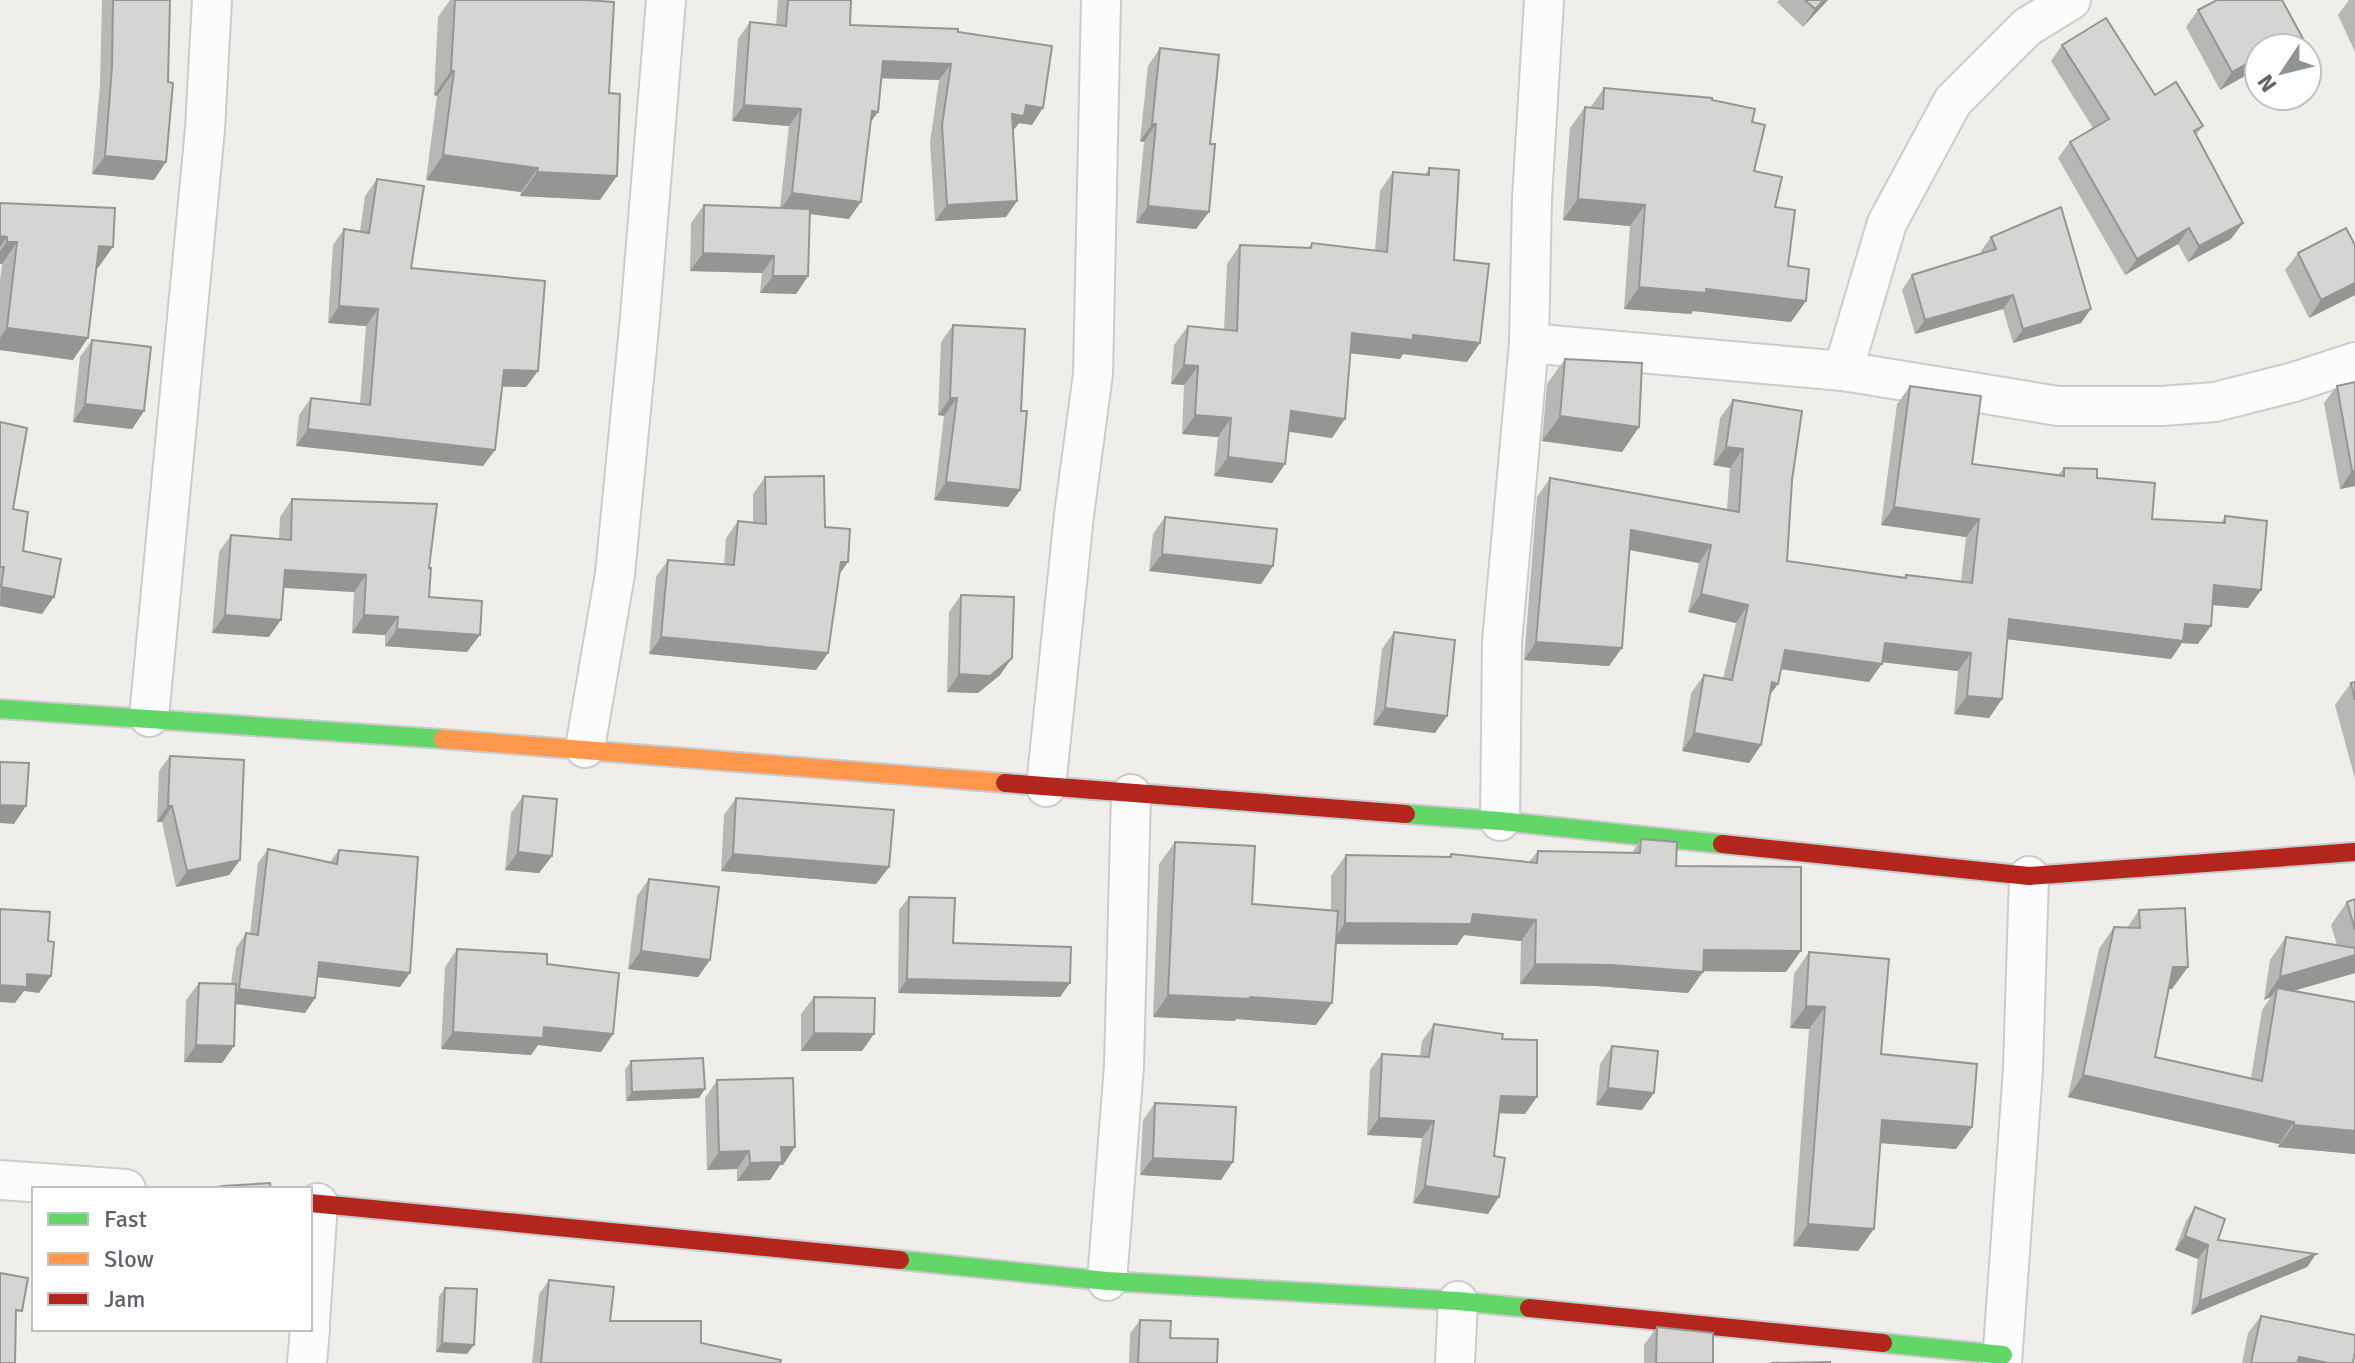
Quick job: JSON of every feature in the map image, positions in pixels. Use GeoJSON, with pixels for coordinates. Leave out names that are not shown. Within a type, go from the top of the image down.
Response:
{"type":"FeatureCollection","features":[{"type":"Feature","properties":{"kind":"street"},"geometry":{"type":"LineString","coordinates":[[149,717],[205,129],[212,0]]}},
{"type":"Feature","properties":{"kind":"street"},"geometry":{"type":"LineString","coordinates":[[585,748],[615,574],[666,0]]}},
{"type":"Feature","properties":{"kind":"street"},"geometry":{"type":"LineString","coordinates":[[1046,787],[1074,515],[1093,374],[1101,0]]}},
{"type":"Feature","properties":{"kind":"street"},"geometry":{"type":"LineString","coordinates":[[1843,371],[1887,223],[1953,101],[2027,27],[2071,0]]}},
{"type":"Feature","properties":{"kind":"street"},"geometry":{"type":"LineString","coordinates":[[1500,821],[1502,642],[1529,343],[1532,198],[1545,1]]}},
{"type":"Feature","properties":{"kind":"street"},"geometry":{"type":"LineString","coordinates":[[1529,343],[1843,371],[2058,406],[2162,406],[2215,402],[2294,382],[2355,362]]}},
{"type":"Feature","properties":{"kind":"street"},"geometry":{"type":"LineString","coordinates":[[0,709],[585,748],[1131,794],[1500,821],[2029,876],[2355,852]]}},
{"type":"Feature","properties":{"kind":"street"},"geometry":{"type":"LineString","coordinates":[[1107,1281],[1124,1066],[1131,794]]}},
{"type":"Feature","properties":{"kind":"street"},"geometry":{"type":"LineString","coordinates":[[312,1262],[314,1203],[1107,1281],[1458,1301],[2003,1359],[2023,1069],[2029,876]]}},
{"type":"Feature","properties":{"kind":"street"},"geometry":{"type":"LineString","coordinates":[[0,1180],[98,1187]]}},
{"type":"Feature","properties":{"kind":"street"},"geometry":{"type":"LineString","coordinates":[[1455,1363],[1458,1301]]}},
{"type":"Feature","properties":{"kind":"street"},"geometry":{"type":"LineString","coordinates":[[307,1363],[310,1331]]}},
{"type":"Feature","properties":{"kind":"building"},"geometry":{"type":"Polygon","coordinates":[[[113,0],[170,0],[168,82],[173,83],[166,162],[105,156],[112,67],[113,0]]]}},
{"type":"Feature","properties":{"kind":"building"},"geometry":{"type":"Polygon","coordinates":[[[455,0],[614,2],[609,93],[620,94],[617,176],[537,172],[538,168],[443,155],[454,71],[451,71],[455,0]]]}},
{"type":"Feature","properties":{"kind":"building"},"geometry":{"type":"Polygon","coordinates":[[[788,0],[851,0],[850,25],[958,29],[958,32],[1052,46],[1043,108],[1026,105],[1024,116],[1012,114],[1017,201],[947,205],[942,125],[951,64],[883,61],[878,112],[872,111],[861,202],[792,193],[801,109],[744,105],[750,22],[786,26],[788,0]]]}},
{"type":"Feature","properties":{"kind":"building"},"geometry":{"type":"Polygon","coordinates":[[[1805,0],[1824,0],[1815,9],[1805,0]]]}},
{"type":"Feature","properties":{"kind":"building"},"geometry":{"type":"Polygon","coordinates":[[[2217,0],[2282,0],[2299,32],[2243,32],[2243,66],[2232,72],[2198,10],[2217,0]]]}},
{"type":"Feature","properties":{"kind":"building"},"geometry":{"type":"Polygon","coordinates":[[[2106,18],[2155,95],[2176,82],[2203,126],[2194,131],[2243,223],[2199,246],[2189,228],[2137,259],[2070,142],[2109,119],[2062,45],[2106,18]]]}},
{"type":"Feature","properties":{"kind":"building"},"geometry":{"type":"Polygon","coordinates":[[[1160,48],[1219,55],[1210,144],[1215,144],[1209,212],[1148,206],[1160,48]]]}},
{"type":"Feature","properties":{"kind":"building"},"geometry":{"type":"Polygon","coordinates":[[[1604,88],[1712,98],[1755,109],[1752,122],[1765,125],[1754,171],[1782,177],[1775,207],[1795,210],[1788,266],[1809,269],[1806,301],[1706,289],[1706,293],[1639,287],[1645,205],[1578,199],[1585,107],[1603,109],[1604,88]]]}},
{"type":"Feature","properties":{"kind":"building"},"geometry":{"type":"Polygon","coordinates":[[[1429,168],[1459,170],[1454,260],[1489,264],[1480,343],[1413,335],[1413,340],[1352,333],[1345,419],[1291,411],[1285,464],[1228,457],[1231,418],[1195,415],[1198,366],[1184,365],[1188,326],[1237,331],[1240,245],[1311,248],[1312,243],[1387,252],[1393,172],[1429,175],[1429,168]]]}},
{"type":"Feature","properties":{"kind":"building"},"geometry":{"type":"Polygon","coordinates":[[[377,179],[424,186],[411,268],[545,281],[538,371],[504,370],[495,450],[308,429],[311,398],[370,405],[378,309],[339,306],[344,229],[369,233],[377,179]]]}},
{"type":"Feature","properties":{"kind":"building"},"geometry":{"type":"Polygon","coordinates":[[[0,203],[115,208],[113,247],[99,246],[88,338],[7,328],[17,242],[7,242],[7,237],[0,236],[0,203]]]}},
{"type":"Feature","properties":{"kind":"building"},"geometry":{"type":"Polygon","coordinates":[[[704,205],[810,209],[808,276],[773,276],[774,256],[703,253],[704,205]]]}},
{"type":"Feature","properties":{"kind":"building"},"geometry":{"type":"Polygon","coordinates":[[[2061,207],[2091,309],[2023,329],[2013,295],[1925,320],[1912,275],[1996,249],[1991,237],[2061,207]]]}},
{"type":"Feature","properties":{"kind":"building"},"geometry":{"type":"Polygon","coordinates":[[[2346,228],[2355,245],[2355,283],[2321,300],[2298,253],[2346,228]]]}},
{"type":"Feature","properties":{"kind":"building"},"geometry":{"type":"Polygon","coordinates":[[[953,325],[1025,329],[1021,411],[1027,411],[1020,490],[946,482],[957,398],[950,398],[953,325]]]}},
{"type":"Feature","properties":{"kind":"building"},"geometry":{"type":"Polygon","coordinates":[[[92,340],[151,347],[144,411],[85,404],[92,340]]]}},
{"type":"Feature","properties":{"kind":"building"},"geometry":{"type":"Polygon","coordinates":[[[1565,359],[1642,363],[1639,427],[1560,416],[1565,359]]]}},
{"type":"Feature","properties":{"kind":"building"},"geometry":{"type":"Polygon","coordinates":[[[2355,382],[2355,471],[2352,471],[2337,386],[2355,382]]]}},
{"type":"Feature","properties":{"kind":"building"},"geometry":{"type":"Polygon","coordinates":[[[1910,386],[1981,396],[1972,464],[2064,476],[2064,468],[2097,469],[2097,478],[2155,483],[2152,519],[2225,523],[2225,516],[2267,521],[2261,590],[2214,585],[2211,626],[2185,624],[2183,641],[2009,619],[2002,699],[1967,696],[1971,653],[1885,643],[1882,664],[1785,650],[1778,684],[1772,682],[1761,745],[1694,733],[1704,675],[1732,680],[1748,605],[1701,594],[1711,545],[1631,530],[1622,648],[1536,642],[1550,478],[1739,512],[1743,449],[1726,447],[1733,400],[1802,411],[1792,480],[1787,561],[1906,578],[1906,575],[1972,583],[1979,519],[1894,507],[1910,386]]]}},
{"type":"Feature","properties":{"kind":"building"},"geometry":{"type":"Polygon","coordinates":[[[0,422],[27,428],[13,509],[28,512],[23,551],[61,559],[54,597],[1,587],[4,567],[0,567],[0,422]]]}},
{"type":"Feature","properties":{"kind":"building"},"geometry":{"type":"Polygon","coordinates":[[[824,476],[825,527],[850,529],[848,562],[841,562],[828,653],[661,637],[668,560],[734,565],[738,521],[766,524],[765,477],[824,476]]]}},
{"type":"Feature","properties":{"kind":"building"},"geometry":{"type":"Polygon","coordinates":[[[292,499],[437,504],[429,568],[429,597],[482,601],[480,635],[397,629],[398,617],[364,615],[366,575],[285,570],[281,620],[225,615],[231,535],[291,540],[292,499]]]}},
{"type":"Feature","properties":{"kind":"building"},"geometry":{"type":"Polygon","coordinates":[[[1165,517],[1277,529],[1273,566],[1162,554],[1165,517]]]}},
{"type":"Feature","properties":{"kind":"building"},"geometry":{"type":"Polygon","coordinates":[[[961,595],[1014,597],[1012,658],[990,676],[959,674],[961,595]]]}},
{"type":"Feature","properties":{"kind":"building"},"geometry":{"type":"Polygon","coordinates":[[[1394,632],[1455,640],[1447,716],[1385,708],[1394,632]]]}},
{"type":"Feature","properties":{"kind":"building"},"geometry":{"type":"Polygon","coordinates":[[[170,756],[244,760],[240,860],[187,871],[172,806],[168,806],[170,756]]]}},
{"type":"Feature","properties":{"kind":"building"},"geometry":{"type":"Polygon","coordinates":[[[0,762],[29,763],[26,806],[0,805],[0,762]]]}},
{"type":"Feature","properties":{"kind":"building"},"geometry":{"type":"Polygon","coordinates":[[[523,796],[557,799],[552,856],[518,852],[523,796]]]}},
{"type":"Feature","properties":{"kind":"building"},"geometry":{"type":"Polygon","coordinates":[[[736,798],[894,810],[889,867],[733,854],[736,798]]]}},
{"type":"Feature","properties":{"kind":"building"},"geometry":{"type":"Polygon","coordinates":[[[1641,839],[1677,842],[1676,866],[1801,867],[1801,951],[1704,950],[1703,972],[1611,965],[1535,964],[1536,920],[1473,914],[1471,924],[1345,923],[1346,855],[1451,857],[1451,854],[1537,863],[1538,851],[1640,853],[1641,839]]]}},
{"type":"Feature","properties":{"kind":"building"},"geometry":{"type":"Polygon","coordinates":[[[1175,842],[1255,846],[1252,904],[1338,911],[1332,1003],[1168,995],[1175,842]]]}},
{"type":"Feature","properties":{"kind":"building"},"geometry":{"type":"Polygon","coordinates":[[[268,849],[337,864],[339,850],[418,857],[410,973],[319,962],[315,998],[239,989],[246,933],[258,935],[268,849]]]}},
{"type":"Feature","properties":{"kind":"building"},"geometry":{"type":"Polygon","coordinates":[[[649,879],[719,887],[710,960],[641,951],[649,879]]]}},
{"type":"Feature","properties":{"kind":"building"},"geometry":{"type":"Polygon","coordinates":[[[909,897],[955,898],[953,943],[1071,947],[1070,983],[907,979],[909,897]]]}},
{"type":"Feature","properties":{"kind":"building"},"geometry":{"type":"Polygon","coordinates":[[[2355,899],[2355,930],[2347,902],[2355,899]]]}},
{"type":"Feature","properties":{"kind":"building"},"geometry":{"type":"Polygon","coordinates":[[[2185,908],[2188,967],[2173,967],[2155,1057],[2262,1081],[2277,988],[2355,1002],[2355,1131],[2294,1125],[2294,1122],[2083,1075],[2114,927],[2140,928],[2139,910],[2185,908]]]}},
{"type":"Feature","properties":{"kind":"building"},"geometry":{"type":"Polygon","coordinates":[[[0,909],[50,912],[48,941],[54,942],[51,976],[27,974],[27,987],[0,985],[0,909]]]}},
{"type":"Feature","properties":{"kind":"building"},"geometry":{"type":"Polygon","coordinates":[[[2286,937],[2355,948],[2355,955],[2280,977],[2286,937]]]}},
{"type":"Feature","properties":{"kind":"building"},"geometry":{"type":"Polygon","coordinates":[[[457,949],[547,954],[547,964],[619,973],[613,1034],[544,1027],[543,1038],[453,1032],[457,949]]]}},
{"type":"Feature","properties":{"kind":"building"},"geometry":{"type":"Polygon","coordinates":[[[1809,952],[1889,959],[1881,1054],[1977,1064],[1972,1127],[1882,1120],[1874,1229],[1808,1224],[1825,1007],[1806,1006],[1809,952]]]}},
{"type":"Feature","properties":{"kind":"building"},"geometry":{"type":"Polygon","coordinates":[[[199,983],[236,984],[234,1046],[196,1045],[199,983]]]}},
{"type":"Feature","properties":{"kind":"building"},"geometry":{"type":"Polygon","coordinates":[[[814,997],[875,998],[874,1034],[814,1033],[814,997]]]}},
{"type":"Feature","properties":{"kind":"building"},"geometry":{"type":"Polygon","coordinates":[[[1434,1024],[1503,1034],[1502,1039],[1537,1040],[1537,1097],[1501,1096],[1494,1156],[1505,1158],[1499,1197],[1425,1186],[1434,1121],[1379,1118],[1382,1054],[1429,1057],[1434,1024]]]}},
{"type":"Feature","properties":{"kind":"building"},"geometry":{"type":"Polygon","coordinates":[[[1612,1046],[1658,1051],[1654,1093],[1608,1088],[1612,1046]]]}},
{"type":"Feature","properties":{"kind":"building"},"geometry":{"type":"Polygon","coordinates":[[[703,1058],[705,1089],[632,1092],[631,1061],[703,1058]]]}},
{"type":"Feature","properties":{"kind":"building"},"geometry":{"type":"Polygon","coordinates":[[[793,1078],[795,1147],[781,1147],[782,1162],[750,1163],[749,1151],[719,1152],[717,1080],[793,1078]]]}},
{"type":"Feature","properties":{"kind":"building"},"geometry":{"type":"Polygon","coordinates":[[[1155,1103],[1236,1107],[1233,1162],[1153,1158],[1155,1103]]]}},
{"type":"Feature","properties":{"kind":"building"},"geometry":{"type":"Polygon","coordinates":[[[270,1183],[271,1187],[217,1187],[270,1183]]]}},
{"type":"Feature","properties":{"kind":"building"},"geometry":{"type":"Polygon","coordinates":[[[2195,1207],[2225,1219],[2218,1240],[2316,1254],[2200,1301],[2208,1245],[2185,1236],[2195,1207]]]}},
{"type":"Feature","properties":{"kind":"building"},"geometry":{"type":"Polygon","coordinates":[[[0,1273],[28,1278],[22,1311],[16,1310],[15,1363],[0,1363],[0,1273]]]}},
{"type":"Feature","properties":{"kind":"building"},"geometry":{"type":"Polygon","coordinates":[[[549,1280],[614,1287],[610,1321],[701,1321],[701,1343],[781,1360],[780,1363],[541,1363],[549,1280]]]}},
{"type":"Feature","properties":{"kind":"building"},"geometry":{"type":"Polygon","coordinates":[[[445,1288],[477,1289],[474,1345],[442,1343],[445,1288]]]}},
{"type":"Feature","properties":{"kind":"building"},"geometry":{"type":"Polygon","coordinates":[[[2261,1316],[2355,1335],[2353,1363],[2328,1363],[2299,1357],[2297,1363],[2251,1363],[2261,1316]]]}},
{"type":"Feature","properties":{"kind":"building"},"geometry":{"type":"Polygon","coordinates":[[[1140,1320],[1171,1321],[1170,1338],[1218,1339],[1217,1363],[1138,1363],[1140,1320]]]}},
{"type":"Feature","properties":{"kind":"building"},"geometry":{"type":"Polygon","coordinates":[[[1657,1327],[1713,1333],[1713,1363],[1656,1363],[1657,1327]]]}},
{"type":"Feature","properties":{"kind":"traffic: fast"},"geometry":{"type":"LineString","coordinates":[[0,709],[443,739]]}},
{"type":"Feature","properties":{"kind":"traffic: fast"},"geometry":{"type":"LineString","coordinates":[[1406,814],[1722,844]]}},
{"type":"Feature","properties":{"kind":"traffic: fast"},"geometry":{"type":"LineString","coordinates":[[900,1260],[1107,1281],[1458,1301],[1529,1308]]}},
{"type":"Feature","properties":{"kind":"traffic: fast"},"geometry":{"type":"LineString","coordinates":[[1883,1343],[2003,1355]]}},
{"type":"Feature","properties":{"kind":"traffic: slow"},"geometry":{"type":"LineString","coordinates":[[443,739],[1005,783]]}},
{"type":"Feature","properties":{"kind":"traffic: jam"},"geometry":{"type":"LineString","coordinates":[[1005,783],[1406,814]]}},
{"type":"Feature","properties":{"kind":"traffic: jam"},"geometry":{"type":"LineString","coordinates":[[1722,844],[2029,876],[2355,852]]}},
{"type":"Feature","properties":{"kind":"traffic: jam"},"geometry":{"type":"LineString","coordinates":[[312,1203],[900,1260]]}},
{"type":"Feature","properties":{"kind":"traffic: jam"},"geometry":{"type":"LineString","coordinates":[[1529,1308],[1883,1343]]}}]}
